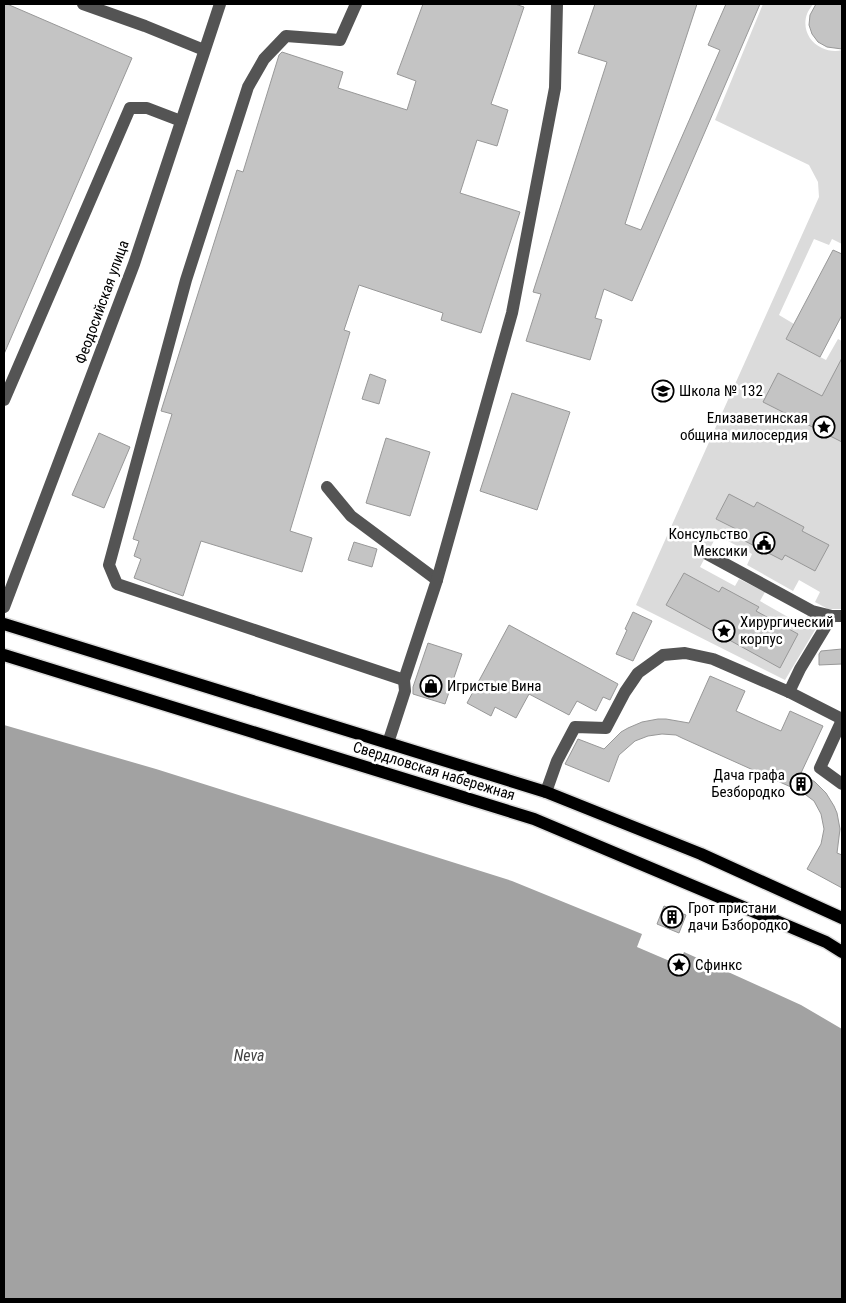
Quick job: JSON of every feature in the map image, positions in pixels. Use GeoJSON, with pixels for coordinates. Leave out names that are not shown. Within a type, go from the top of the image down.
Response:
{"type":"FeatureCollection","features":[{"type":"Feature","properties":{"kind":"main road","name":"Свердловская набережная"},"geometry":{"type":"LineString","coordinates":[[4,624],[546,792],[701,854],[842,918]]}},
{"type":"Feature","properties":{"kind":"main road","name":"Свердловская набережная"},"geometry":{"type":"LineString","coordinates":[[4,654],[534,819],[826,942],[842,952]]}},
{"type":"Feature","properties":{"kind":"street"},"geometry":{"type":"LineString","coordinates":[[83,4],[204,50]]}},
{"type":"Feature","properties":{"kind":"street","name":"Феодосийская улица"},"geometry":{"type":"LineString","coordinates":[[4,607],[134,264],[220,4]]}},
{"type":"Feature","properties":{"kind":"street"},"geometry":{"type":"LineString","coordinates":[[356,4],[340,40],[286,36],[264,59],[248,88],[186,280],[110,565],[117,584],[404,680]]}},
{"type":"Feature","properties":{"kind":"street"},"geometry":{"type":"LineString","coordinates":[[388,743],[405,691],[404,680],[437,580],[512,313],[555,88],[557,4]]}},
{"type":"Feature","properties":{"kind":"street"},"geometry":{"type":"LineString","coordinates":[[4,400],[130,108],[148,108],[181,121]]}},
{"type":"Feature","properties":{"kind":"street"},"geometry":{"type":"LineString","coordinates":[[327,487],[351,516],[437,580]]}},
{"type":"Feature","properties":{"kind":"street"},"geometry":{"type":"LineString","coordinates":[[707,554],[812,611],[837,616],[800,669],[788,692]]}},
{"type":"Feature","properties":{"kind":"street"},"geometry":{"type":"LineString","coordinates":[[546,792],[557,761],[575,727],[606,728],[625,692],[638,673],[663,655],[685,654],[713,659],[788,692],[842,720],[820,768],[842,784]]}},
{"type":"Feature","properties":{"kind":"shaded area"},"geometry":{"type":"Polygon","coordinates":[[[763,4],[813,4],[807,13],[805,24],[810,38],[824,49],[842,50],[842,244],[832,239],[829,245],[814,239],[779,315],[794,324],[786,339],[826,360],[838,339],[842,341],[842,609],[828,609],[815,602],[820,592],[799,580],[793,591],[747,565],[752,554],[717,535],[700,567],[735,586],[739,579],[765,592],[760,601],[802,625],[809,613],[821,620],[785,680],[636,605],[819,197],[818,182],[809,165],[715,120],[763,4]]]}},
{"type":"Feature","properties":{"kind":"water","name":"Neva"},"geometry":{"type":"Polygon","coordinates":[[[4,725],[156,769],[512,881],[642,934],[637,947],[679,965],[684,952],[801,1005],[842,1029],[842,1299],[4,1299],[4,725]]]}},
{"type":"Feature","properties":{"kind":"building"},"geometry":{"type":"Polygon","coordinates":[[[4,4],[132,58],[4,354],[4,4]]]}},
{"type":"Feature","properties":{"kind":"building"},"geometry":{"type":"Polygon","coordinates":[[[423,4],[515,4],[524,7],[491,104],[508,110],[497,146],[477,140],[460,193],[520,212],[481,333],[441,320],[443,313],[359,285],[344,330],[350,332],[290,531],[312,538],[302,572],[201,541],[183,596],[134,578],[141,559],[134,556],[139,541],[133,539],[172,414],[161,411],[237,170],[243,172],[279,55],[282,52],[343,72],[338,88],[407,110],[416,81],[397,74],[423,4]]]}},
{"type":"Feature","properties":{"kind":"building"},"geometry":{"type":"Polygon","coordinates":[[[595,4],[697,4],[625,224],[641,230],[720,50],[708,45],[726,4],[760,4],[632,301],[604,289],[595,318],[602,320],[590,360],[526,341],[541,294],[533,292],[607,62],[578,53],[595,4]]]}},
{"type":"Feature","properties":{"kind":"building"},"geometry":{"type":"Polygon","coordinates":[[[816,4],[842,4],[842,49],[827,47],[818,42],[812,34],[809,25],[810,15],[816,4]]]}},
{"type":"Feature","properties":{"kind":"building"},"geometry":{"type":"Polygon","coordinates":[[[833,250],[842,254],[842,315],[820,357],[786,339],[833,250]]]}},
{"type":"Feature","properties":{"kind":"building"},"geometry":{"type":"Polygon","coordinates":[[[842,358],[842,442],[763,402],[778,373],[822,396],[842,358]]]}},
{"type":"Feature","properties":{"kind":"building"},"geometry":{"type":"Polygon","coordinates":[[[370,374],[386,380],[379,404],[362,399],[370,374]]]}},
{"type":"Feature","properties":{"kind":"building"},"geometry":{"type":"Polygon","coordinates":[[[512,393],[570,412],[537,510],[480,491],[512,393]]]}},
{"type":"Feature","properties":{"kind":"building"},"geometry":{"type":"Polygon","coordinates":[[[99,433],[130,447],[104,508],[72,495],[99,433]]]}},
{"type":"Feature","properties":{"kind":"building"},"geometry":{"type":"Polygon","coordinates":[[[386,438],[430,452],[410,516],[366,503],[386,438]]]}},
{"type":"Feature","properties":{"kind":"building"},"geometry":{"type":"Polygon","coordinates":[[[729,494],[754,507],[757,502],[804,527],[802,531],[829,545],[815,571],[785,555],[782,560],[739,538],[742,532],[716,519],[729,494]]]}},
{"type":"Feature","properties":{"kind":"building"},"geometry":{"type":"Polygon","coordinates":[[[354,542],[377,549],[372,567],[348,560],[354,542]]]}},
{"type":"Feature","properties":{"kind":"building"},"geometry":{"type":"Polygon","coordinates":[[[684,573],[719,592],[722,587],[759,607],[756,611],[798,634],[780,668],[666,605],[684,573]]]}},
{"type":"Feature","properties":{"kind":"building"},"geometry":{"type":"Polygon","coordinates":[[[633,612],[652,621],[633,661],[616,654],[633,612]]]}},
{"type":"Feature","properties":{"kind":"building"},"geometry":{"type":"Polygon","coordinates":[[[509,625],[618,684],[610,700],[603,697],[596,711],[577,701],[569,715],[529,694],[516,718],[495,707],[491,716],[467,703],[509,625]]]}},
{"type":"Feature","properties":{"kind":"building"},"geometry":{"type":"Polygon","coordinates":[[[428,643],[462,654],[445,704],[413,694],[413,687],[428,643]]]}},
{"type":"Feature","properties":{"kind":"building"},"geometry":{"type":"Polygon","coordinates":[[[842,649],[842,664],[819,665],[819,654],[821,651],[842,649]]]}},
{"type":"Feature","properties":{"kind":"building","name":"Дача графа Безбородко"},"geometry":{"type":"Polygon","coordinates":[[[710,676],[745,691],[736,711],[758,721],[781,731],[790,711],[823,726],[801,773],[815,782],[826,793],[837,813],[840,829],[837,853],[842,855],[842,888],[807,869],[821,844],[824,829],[821,814],[814,801],[802,792],[676,735],[648,736],[635,741],[619,755],[609,782],[565,764],[578,739],[604,749],[621,732],[642,722],[666,719],[689,723],[710,676]]]}},
{"type":"Feature","properties":{"kind":"building","name":"Грот пристани дачи Бзбородко"},"geometry":{"type":"Polygon","coordinates":[[[664,906],[686,915],[679,933],[657,924],[664,906]]]}},
{"type":"Feature","properties":{"kind":"place","name":"Школа № 132"},"geometry":{"type":"Point","coordinates":[663,391]}},
{"type":"Feature","properties":{"kind":"place","name":"Елизаветинская община милосердия"},"geometry":{"type":"Point","coordinates":[824,427]}},
{"type":"Feature","properties":{"kind":"place","name":"Консульство Мексики"},"geometry":{"type":"Point","coordinates":[764,543]}},
{"type":"Feature","properties":{"kind":"place","name":"Хирургический корпус"},"geometry":{"type":"Point","coordinates":[724,631]}},
{"type":"Feature","properties":{"kind":"place","name":"Игристые Вина"},"geometry":{"type":"Point","coordinates":[431,686]}},
{"type":"Feature","properties":{"kind":"place","name":"Дача графа Безбородко"},"geometry":{"type":"Point","coordinates":[801,784]}},
{"type":"Feature","properties":{"kind":"place","name":"Грот пристани дачи Бзбородко"},"geometry":{"type":"Point","coordinates":[672,917]}},
{"type":"Feature","properties":{"kind":"place","name":"Сфинкс"},"geometry":{"type":"Point","coordinates":[679,965]}}]}
